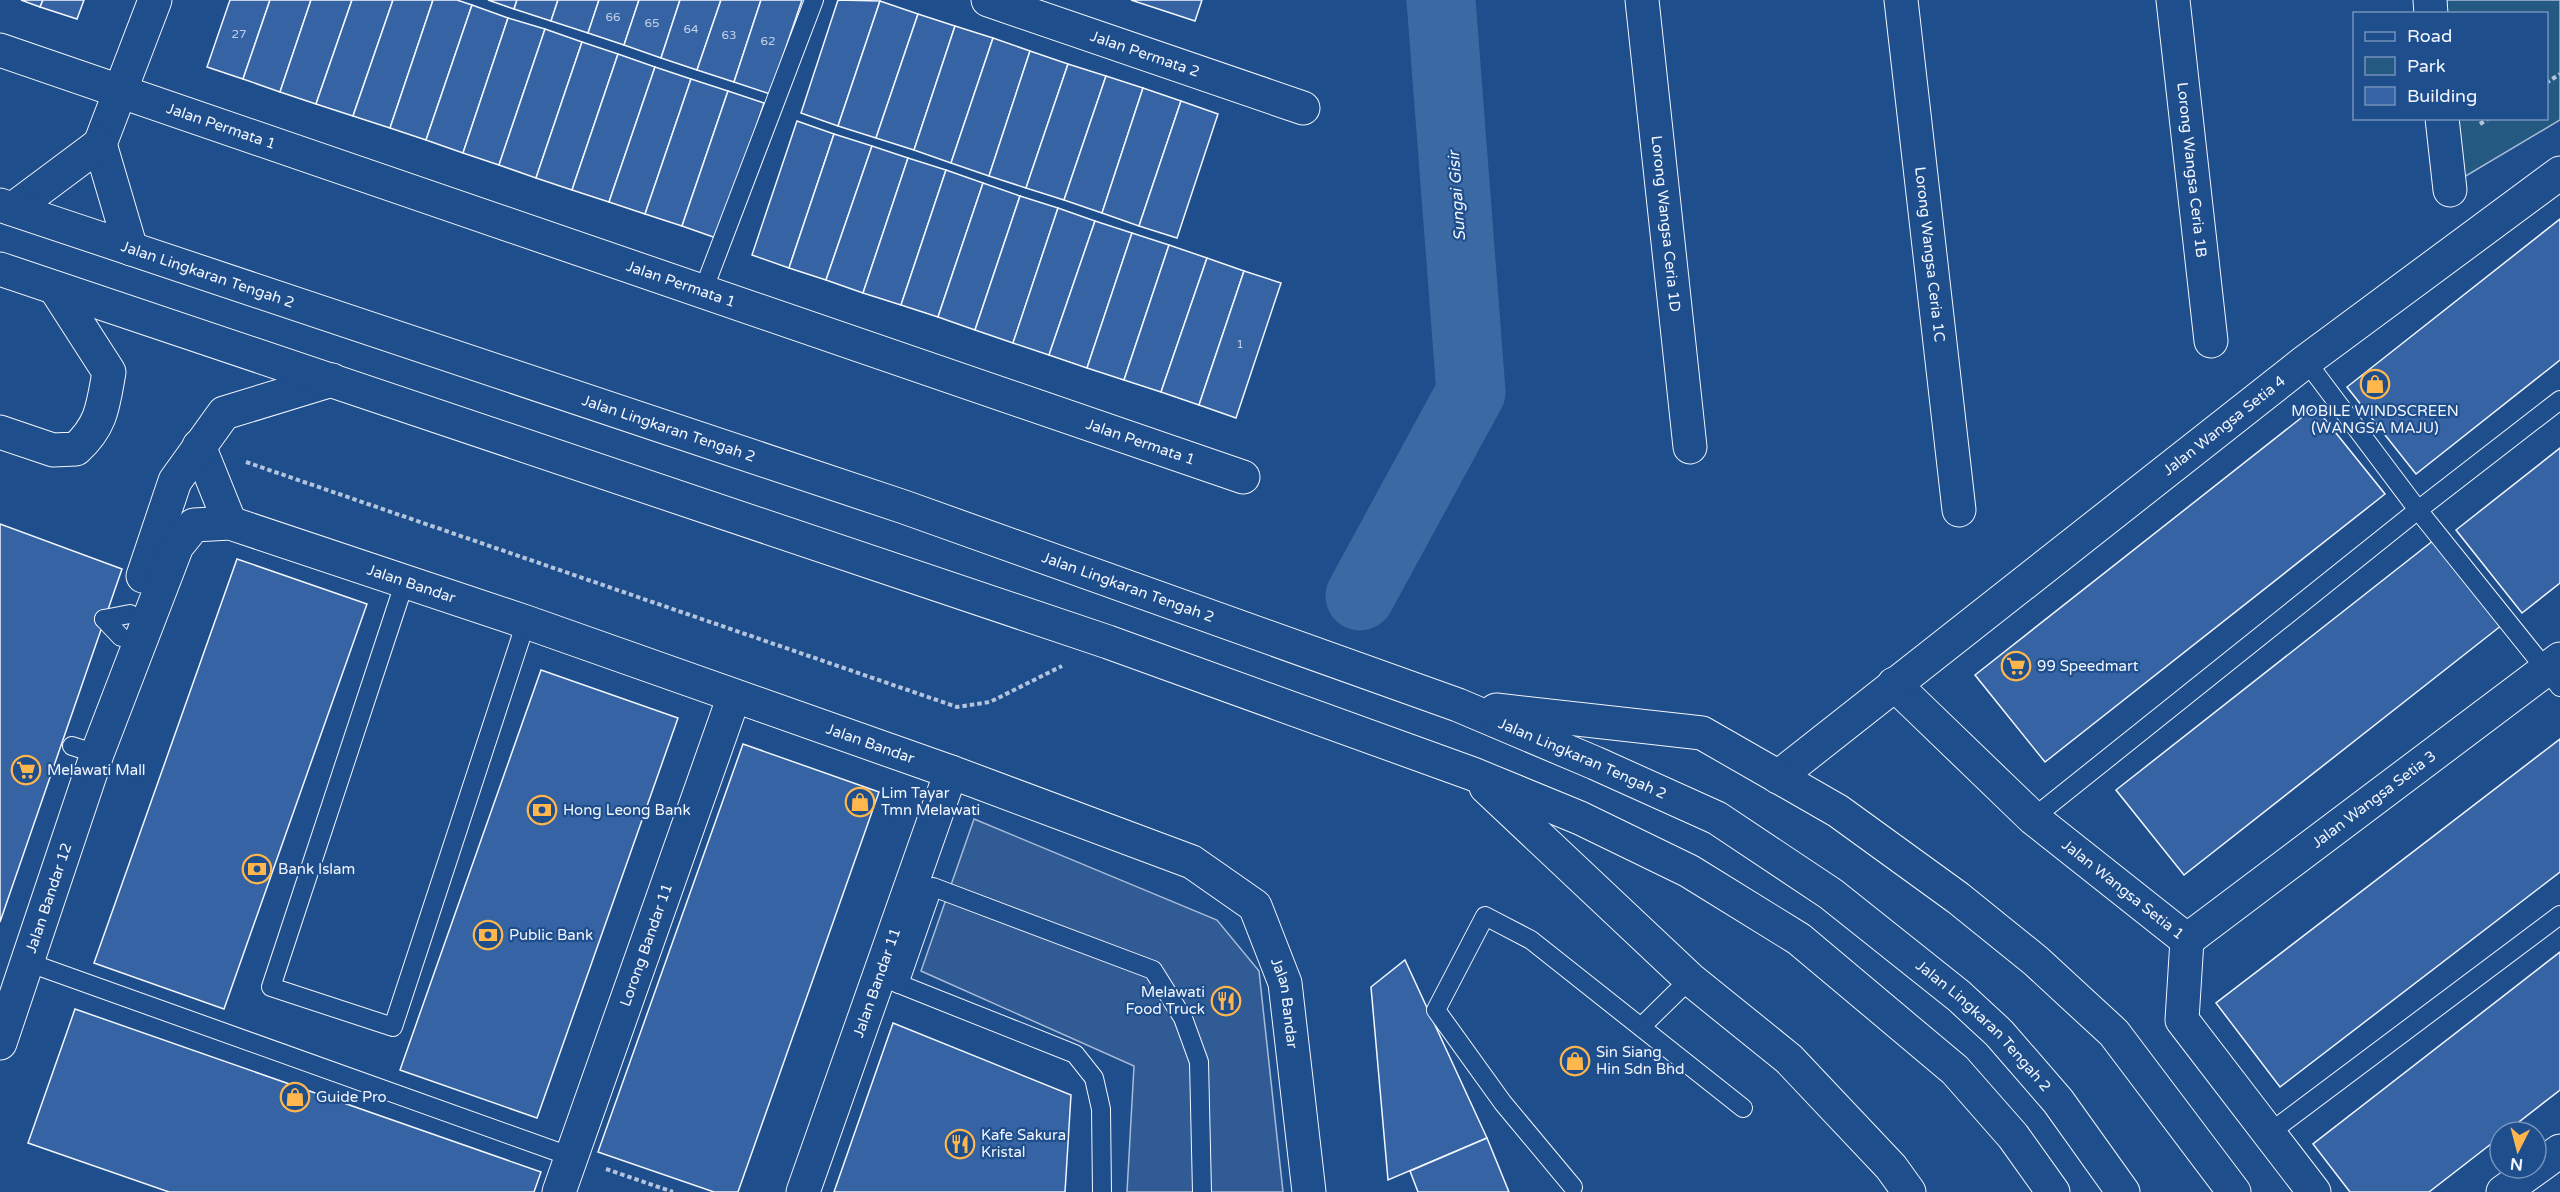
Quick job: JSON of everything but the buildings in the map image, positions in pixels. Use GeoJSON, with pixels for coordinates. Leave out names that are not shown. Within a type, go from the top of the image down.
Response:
{"type":"FeatureCollection","features":[{"type":"Feature","properties":{"kind":"main road"},"geometry":{"type":"LineString","coordinates":[[7,207],[100,144],[155,0]]}},
{"type":"Feature","properties":{"kind":"main road","name":"Jalan Permata 2"},"geometry":{"type":"LineString","coordinates":[[988,0],[1304,108]]}},
{"type":"Feature","properties":{"kind":"main road","name":"Lorong Wangsa Ceria 1D"},"geometry":{"type":"LineString","coordinates":[[1642,0],[1690,447]]}},
{"type":"Feature","properties":{"kind":"main road","name":"Lorong Wangsa Ceria 1C"},"geometry":{"type":"LineString","coordinates":[[1901,0],[1959,510]]}},
{"type":"Feature","properties":{"kind":"main road","name":"Lorong Wangsa Ceria 1B"},"geometry":{"type":"LineString","coordinates":[[2174,0],[2211,341]]}},
{"type":"Feature","properties":{"kind":"main road","name":"Jalan Permata 1"},"geometry":{"type":"LineString","coordinates":[[0,50],[1243,477]]}},
{"type":"Feature","properties":{"kind":"main road"},"geometry":{"type":"LineString","coordinates":[[2442,120],[2450,190]]}},
{"type":"Feature","properties":{"kind":"main road"},"geometry":{"type":"LineString","coordinates":[[100,144],[131,249]]}},
{"type":"Feature","properties":{"kind":"main road","name":"Jalan Wangsa Setia 4"},"geometry":{"type":"LineString","coordinates":[[1778,777],[2306,361],[2560,173]]}},
{"type":"Feature","properties":{"kind":"main road","name":"Jalan Lingkaran Tengah 2"},"geometry":{"type":"LineString","coordinates":[[7,207],[904,507],[1458,705],[1717,818],[1831,894],[1959,996],[1999,1033],[2058,1101],[2123,1192]]}},
{"type":"Feature","properties":{"kind":"main road"},"geometry":{"type":"LineString","coordinates":[[0,270],[1108,642],[1473,774],[1580,818],[1699,877],[1799,939],[1954,1070],[2013,1136],[2053,1192]]}},
{"type":"Feature","properties":{"kind":"main road"},"geometry":{"type":"LineString","coordinates":[[0,432],[52,450],[76,449],[90,436],[102,414],[109,372],[55,288]]}},
{"type":"Feature","properties":{"kind":"main road"},"geometry":{"type":"LineString","coordinates":[[84,750],[175,481],[224,414],[332,380]]}},
{"type":"Feature","properties":{"kind":"main road"},"geometry":{"type":"LineString","coordinates":[[199,446],[230,523]]}},
{"type":"Feature","properties":{"kind":"main road","name":"Jalan Bandar"},"geometry":{"type":"LineString","coordinates":[[84,750],[177,546],[194,525],[230,523],[526,622],[951,772],[1192,862],[1255,906],[1284,983],[1309,1192]]}},
{"type":"Feature","properties":{"kind":"main road","name":"Jalan Wangsa Setia 3"},"geometry":{"type":"LineString","coordinates":[[2187,940],[2556,672]]}},
{"type":"Feature","properties":{"kind":"main road","name":"Jalan Wangsa Setia 1"},"geometry":{"type":"LineString","coordinates":[[1894,684],[2033,818],[2187,940],[2182,1020],[2314,1192]]}},
{"type":"Feature","properties":{"kind":"main road","name":"Lorong Bandar 11"},"geometry":{"type":"LineString","coordinates":[[559,1192],[734,696]]}},
{"type":"Feature","properties":{"kind":"main road"},"geometry":{"type":"LineString","coordinates":[[1458,705],[1702,733],[1838,811],[1958,898],[2036,962],[2114,1033],[2234,1192]]}},
{"type":"Feature","properties":{"kind":"main road","name":"Jalan Bandar 12"},"geometry":{"type":"LineString","coordinates":[[0,1043],[27,962],[84,750]]}},
{"type":"Feature","properties":{"kind":"main road","name":"Jalan Bandar 11"},"geometry":{"type":"LineString","coordinates":[[803,1192],[889,980],[951,772]]}},
{"type":"Feature","properties":{"kind":"main road"},"geometry":{"type":"LineString","coordinates":[[1473,774],[1690,979],[1789,1059],[1891,1167],[1909,1192]]}},
{"type":"Feature","properties":{"kind":"main road"},"geometry":{"type":"LineString","coordinates":[[2503,1192],[2560,1151]]}},
{"type":"Feature","properties":{"kind":"lane"},"geometry":{"type":"LineString","coordinates":[[703,291],[814,0]]}},
{"type":"Feature","properties":{"kind":"lane"},"geometry":{"type":"LineString","coordinates":[[2306,361],[2418,510],[2556,672]]}},
{"type":"Feature","properties":{"kind":"lane"},"geometry":{"type":"LineString","coordinates":[[2033,818],[2418,510],[2560,400]]}},
{"type":"Feature","properties":{"kind":"lane"},"geometry":{"type":"LineString","coordinates":[[405,581],[271,987],[393,1027],[526,622]]}},
{"type":"Feature","properties":{"kind":"lane"},"geometry":{"type":"LineString","coordinates":[[1102,1192],[1101,1109],[1094,1078],[1075,1054],[889,980],[933,887],[1153,970],[1183,1018],[1199,1062],[1202,1192]]}},
{"type":"Feature","properties":{"kind":"lane"},"geometry":{"type":"LineString","coordinates":[[2268,1134],[2560,915]]}},
{"type":"Feature","properties":{"kind":"lane"},"geometry":{"type":"LineString","coordinates":[[1573,1187],[1503,1103],[1436,1010],[1485,916],[1531,940],[1743,1108]]}},
{"type":"Feature","properties":{"kind":"lane"},"geometry":{"type":"LineString","coordinates":[[27,962],[572,1157]]}},
{"type":"Feature","properties":{"kind":"lane"},"geometry":{"type":"LineString","coordinates":[[1641,1027],[1690,979]]}},
{"type":"Feature","properties":{"kind":"path"},"geometry":{"type":"LineString","coordinates":[[199,446],[957,707],[990,702],[1108,642]]}},
{"type":"Feature","properties":{"kind":"path"},"geometry":{"type":"LineString","coordinates":[[572,1157],[674,1192]]}},
{"type":"Feature","properties":{"kind":"green space"},"geometry":{"type":"Polygon","coordinates":[[[2437,0],[2560,0],[2560,120],[2459,180],[2452,120],[2548,120],[2548,12],[2439,12],[2437,0]]]}},
{"type":"Feature","properties":{"kind":"shaded area"},"geometry":{"type":"Polygon","coordinates":[[[974,819],[1217,920],[1259,971],[1283,1192],[1127,1192],[1134,1066],[921,971],[974,819]]]}},
{"type":"Feature","properties":{"kind":"waterway","name":"Sungai Gisir"},"geometry":{"type":"LineString","coordinates":[[1360,596],[1471,392],[1441,0]]}},
{"type":"Feature","properties":{"kind":"place","name":"MOBILE WINDSCREEN (WANGSA MAJU)"},"geometry":{"type":"Point","coordinates":[2375,384]}},
{"type":"Feature","properties":{"kind":"place","name":"99 Speedmart"},"geometry":{"type":"Point","coordinates":[2016,666]}},
{"type":"Feature","properties":{"kind":"place","name":"Melawati Mall"},"geometry":{"type":"Point","coordinates":[26,770]}},
{"type":"Feature","properties":{"kind":"place","name":"Lim Tayar Tmn Melawati"},"geometry":{"type":"Point","coordinates":[860,802]}},
{"type":"Feature","properties":{"kind":"place","name":"Hong Leong Bank"},"geometry":{"type":"Point","coordinates":[542,810]}},
{"type":"Feature","properties":{"kind":"place","name":"Bank Islam"},"geometry":{"type":"Point","coordinates":[257,869]}},
{"type":"Feature","properties":{"kind":"place","name":"Public Bank"},"geometry":{"type":"Point","coordinates":[488,935]}},
{"type":"Feature","properties":{"kind":"place","name":"Melawati Food Truck"},"geometry":{"type":"Point","coordinates":[1226,1001]}},
{"type":"Feature","properties":{"kind":"place","name":"Sin Siang Hin Sdn Bhd"},"geometry":{"type":"Point","coordinates":[1575,1061]}},
{"type":"Feature","properties":{"kind":"place","name":"Guide Pro"},"geometry":{"type":"Point","coordinates":[295,1097]}},
{"type":"Feature","properties":{"kind":"place","name":"Kafe Sakura Kristal"},"geometry":{"type":"Point","coordinates":[960,1144]}}]}
